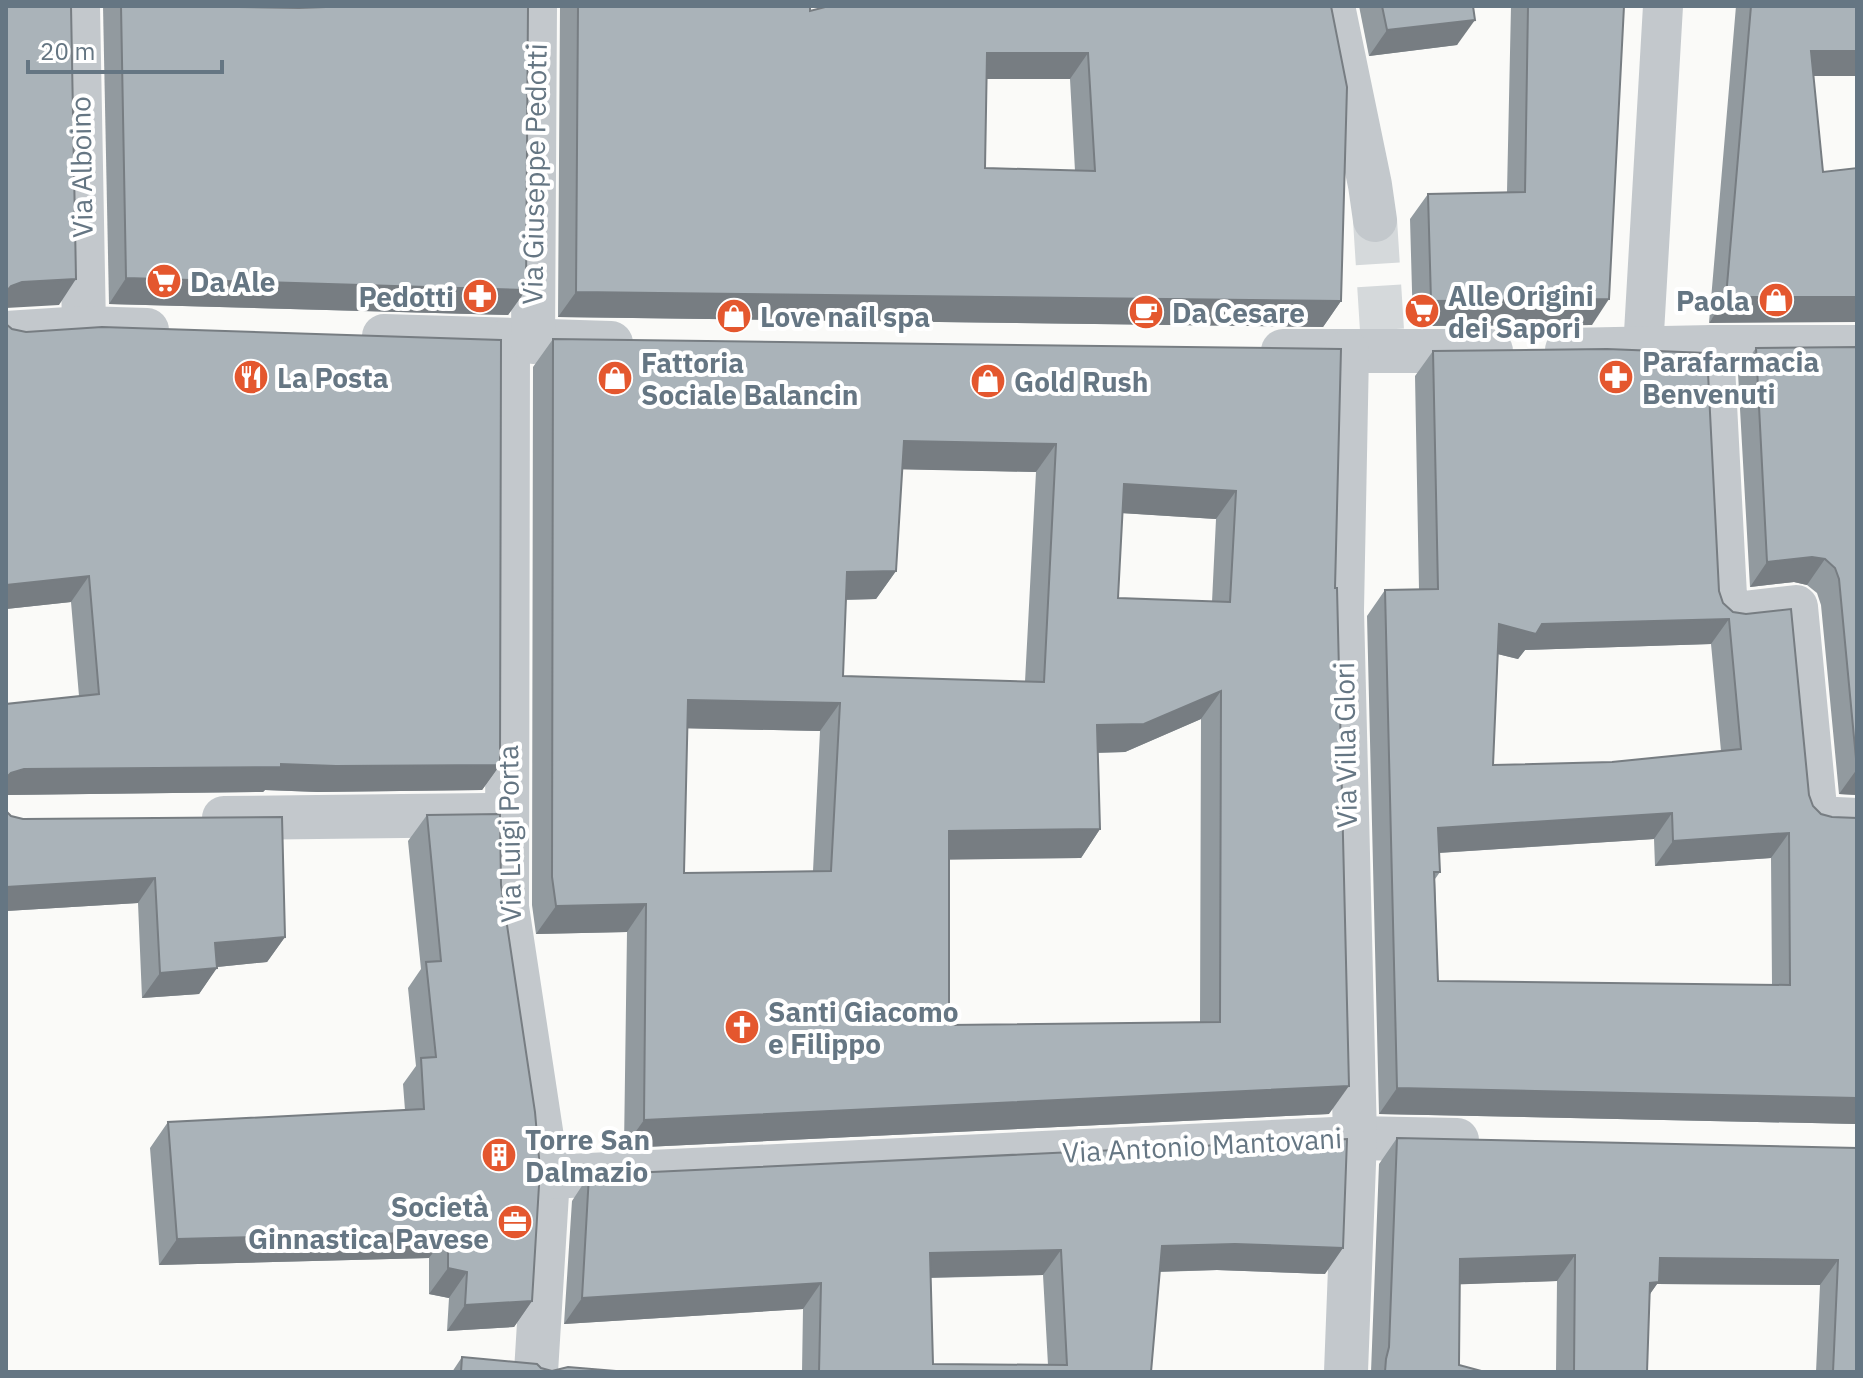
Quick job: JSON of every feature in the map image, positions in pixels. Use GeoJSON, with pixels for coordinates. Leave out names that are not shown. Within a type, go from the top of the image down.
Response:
{"type":"FeatureCollection","features":[{"type":"Feature","properties":{"kind":"street","name":"Via Alboino"},"geometry":{"type":"LineString","coordinates":[[78,6],[84,328]]}},
{"type":"Feature","properties":{"kind":"street","name":"Via Giuseppe Pedotti"},"geometry":{"type":"LineString","coordinates":[[520,341],[535,6]]}},
{"type":"Feature","properties":{"kind":"street"},"geometry":{"type":"LineString","coordinates":[[1333,6],[1375,220]]}},
{"type":"Feature","properties":{"kind":"street"},"geometry":{"type":"LineString","coordinates":[[1643,350],[1663,6]]}},
{"type":"Feature","properties":{"kind":"street"},"geometry":{"type":"LineString","coordinates":[[6,333],[84,328],[178,331]]}},
{"type":"Feature","properties":{"kind":"street"},"geometry":{"type":"LineString","coordinates":[[351,336],[644,343]]}},
{"type":"Feature","properties":{"kind":"street","name":"Via Luigi Porta"},"geometry":{"type":"LineString","coordinates":[[520,341],[507,907],[548,1177],[536,1372]]}},
{"type":"Feature","properties":{"kind":"street"},"geometry":{"type":"LineString","coordinates":[[1251,351],[1370,344],[1643,350],[1857,347]]}},
{"type":"Feature","properties":{"kind":"street","name":"Via Villa Glori"},"geometry":{"type":"LineString","coordinates":[[1346,1372],[1355,1138],[1342,610],[1370,344]]}},
{"type":"Feature","properties":{"kind":"street"},"geometry":{"type":"LineString","coordinates":[[1712,347],[1726,615],[1796,607],[1816,818],[1857,820]]}},
{"type":"Feature","properties":{"kind":"street"},"geometry":{"type":"LineString","coordinates":[[179,818],[508,815]]}},
{"type":"Feature","properties":{"kind":"street","name":"Via Antonio Mantovani"},"geometry":{"type":"LineString","coordinates":[[548,1177],[1355,1138],[1496,1141]]}},
{"type":"Feature","properties":{"kind":"building"},"geometry":{"type":"Polygon","coordinates":[[[6,6],[71,6],[76,279],[22,282],[11,286],[6,292],[6,6]]]}},
{"type":"Feature","properties":{"kind":"building"},"geometry":{"type":"Polygon","coordinates":[[[121,6],[528,6],[526,290],[126,278],[121,6]]]}},
{"type":"Feature","properties":{"kind":"building"},"geometry":{"type":"Polygon","coordinates":[[[578,6],[810,6],[810,11],[829,6],[1331,6],[1347,87],[1341,301],[576,292],[578,6]],[[987,53],[985,168],[1095,171],[1088,53],[987,53]]]}},
{"type":"Feature","properties":{"kind":"building"},"geometry":{"type":"Polygon","coordinates":[[[1382,6],[1473,6],[1475,20],[1387,30],[1382,6]]]}},
{"type":"Feature","properties":{"kind":"building"},"geometry":{"type":"Polygon","coordinates":[[[1528,6],[1624,6],[1609,299],[1431,301],[1428,194],[1525,192],[1528,6]]]}},
{"type":"Feature","properties":{"kind":"building"},"geometry":{"type":"Polygon","coordinates":[[[1751,6],[1857,6],[1857,51],[1811,51],[1823,172],[1857,168],[1857,297],[1726,297],[1751,6]]]}},
{"type":"Feature","properties":{"kind":"building"},"geometry":{"type":"Polygon","coordinates":[[[6,324],[12,329],[26,332],[102,327],[501,340],[500,765],[281,764],[281,767],[24,769],[6,778],[6,704],[99,694],[89,576],[6,585],[6,324]]]}},
{"type":"Feature","properties":{"kind":"building"},"geometry":{"type":"Polygon","coordinates":[[[553,339],[1341,349],[1335,588],[1349,1086],[644,1120],[646,904],[556,906],[552,877],[553,339]],[[904,441],[896,571],[847,572],[843,676],[1044,682],[1056,444],[904,441]],[[1124,484],[1118,598],[1230,602],[1236,491],[1124,484]],[[1221,691],[1144,724],[1097,725],[1100,829],[949,831],[949,1025],[1220,1022],[1221,691]],[[688,700],[684,873],[831,871],[840,703],[688,700]]]}},
{"type":"Feature","properties":{"kind":"building"},"geometry":{"type":"Polygon","coordinates":[[[1857,347],[1857,769],[1839,579],[1835,568],[1825,559],[1812,557],[1767,562],[1756,348],[1857,347]]]}},
{"type":"Feature","properties":{"kind":"building"},"geometry":{"type":"Polygon","coordinates":[[[1607,349],[1707,353],[1719,591],[1723,603],[1733,612],[1746,614],[1791,609],[1809,795],[1813,806],[1821,814],[1857,818],[1857,1098],[1397,1088],[1385,590],[1438,589],[1433,351],[1607,349]],[[1729,619],[1542,624],[1536,634],[1499,624],[1493,765],[1612,762],[1741,749],[1729,619]],[[1672,813],[1438,828],[1440,872],[1434,872],[1438,981],[1790,985],[1789,833],[1673,841],[1672,813]]]}},
{"type":"Feature","properties":{"kind":"building"},"geometry":{"type":"Polygon","coordinates":[[[6,811],[23,819],[282,817],[285,937],[215,943],[217,968],[160,973],[155,878],[6,887],[6,811]]]}},
{"type":"Feature","properties":{"kind":"building"},"geometry":{"type":"Polygon","coordinates":[[[500,814],[501,885],[535,1112],[540,1169],[532,1301],[465,1305],[467,1272],[448,1268],[448,1232],[177,1239],[168,1122],[424,1109],[421,1058],[436,1057],[426,962],[441,961],[427,815],[500,814]]]}},
{"type":"Feature","properties":{"kind":"building"},"geometry":{"type":"Polygon","coordinates":[[[1397,1138],[1857,1148],[1857,1372],[1833,1372],[1838,1260],[1660,1258],[1659,1282],[1650,1283],[1647,1372],[1574,1372],[1575,1255],[1460,1259],[1459,1365],[1485,1372],[1385,1372],[1389,1347],[1397,1138]]]}},
{"type":"Feature","properties":{"kind":"building"},"geometry":{"type":"Polygon","coordinates":[[[1347,1139],[1343,1248],[1235,1244],[1162,1246],[1151,1372],[819,1372],[821,1283],[582,1298],[589,1175],[1347,1139]],[[1061,1250],[930,1253],[933,1364],[1067,1365],[1061,1250]]]}},
{"type":"Feature","properties":{"kind":"building"},"geometry":{"type":"Polygon","coordinates":[[[462,1357],[537,1364],[552,1371],[568,1367],[628,1372],[461,1372],[462,1357]]]}},
{"type":"Feature","properties":{"kind":"tunnel"},"geometry":{"type":"LineString","coordinates":[[1375,220],[1382,330]]}},
{"type":"Feature","properties":{"kind":"place","name":"Da Ale"},"geometry":{"type":"Point","coordinates":[164,281]}},
{"type":"Feature","properties":{"kind":"place","name":"Pedotti"},"geometry":{"type":"Point","coordinates":[480,296]}},
{"type":"Feature","properties":{"kind":"place","name":"Paola"},"geometry":{"type":"Point","coordinates":[1776,300]}},
{"type":"Feature","properties":{"kind":"place","name":"Alle Origini dei Sapori"},"geometry":{"type":"Point","coordinates":[1422,311]}},
{"type":"Feature","properties":{"kind":"place","name":"Da Cesare"},"geometry":{"type":"Point","coordinates":[1146,312]}},
{"type":"Feature","properties":{"kind":"place","name":"Love nail spa"},"geometry":{"type":"Point","coordinates":[734,316]}},
{"type":"Feature","properties":{"kind":"place","name":"La Posta"},"geometry":{"type":"Point","coordinates":[251,377]}},
{"type":"Feature","properties":{"kind":"place","name":"Parafarmacia Benvenuti"},"geometry":{"type":"Point","coordinates":[1616,377]}},
{"type":"Feature","properties":{"kind":"place","name":"Fattoria Sociale Balancin"},"geometry":{"type":"Point","coordinates":[615,378]}},
{"type":"Feature","properties":{"kind":"place","name":"Gold Rush"},"geometry":{"type":"Point","coordinates":[988,381]}},
{"type":"Feature","properties":{"kind":"place","name":"Santi Giacomo e Filippo"},"geometry":{"type":"Point","coordinates":[742,1027]}},
{"type":"Feature","properties":{"kind":"place","name":"Torre San Dalmazio"},"geometry":{"type":"Point","coordinates":[499,1155]}},
{"type":"Feature","properties":{"kind":"place","name":"Società Ginnastica Pavese"},"geometry":{"type":"Point","coordinates":[515,1222]}}]}
